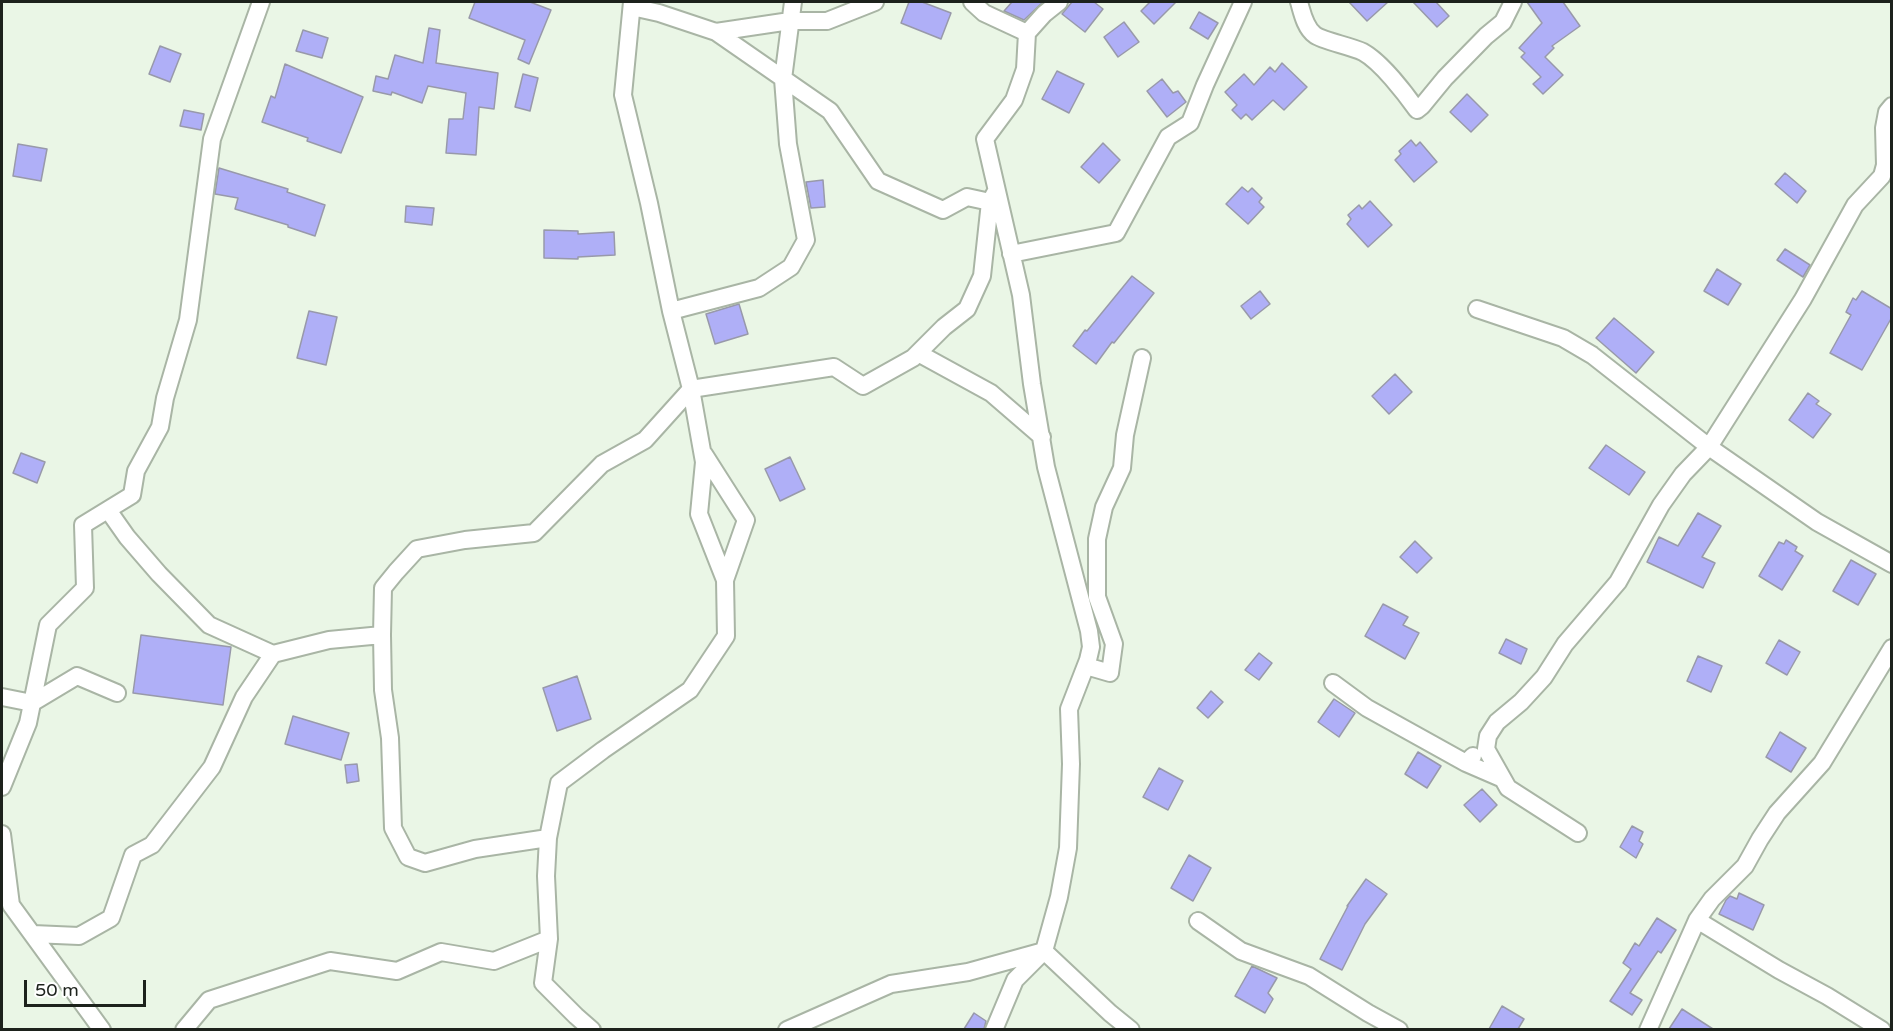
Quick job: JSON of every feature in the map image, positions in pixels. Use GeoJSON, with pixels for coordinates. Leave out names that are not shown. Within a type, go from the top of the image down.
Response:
{"type":"FeatureCollection","features":[{"type":"Feature","properties":{"kind":"street"},"geometry":{"type":"LineString","coordinates":[[2,787],[28,723],[48,624],[85,588],[83,525],[132,495],[136,471],[160,427],[165,398],[188,320],[212,139],[261,2]]}},
{"type":"Feature","properties":{"kind":"street"},"geometry":{"type":"LineString","coordinates":[[671,311],[759,288],[791,267],[806,240],[788,144],[783,79],[793,2]]}},
{"type":"Feature","properties":{"kind":"street"},"geometry":{"type":"LineString","coordinates":[[716,32],[790,21],[827,21],[875,2]]}},
{"type":"Feature","properties":{"kind":"street"},"geometry":{"type":"LineString","coordinates":[[972,2],[984,13],[1027,33]]}},
{"type":"Feature","properties":{"kind":"street"},"geometry":{"type":"LineString","coordinates":[[994,1029],[1016,980],[1044,951],[1059,897],[1068,848],[1071,764],[1069,709],[1086,666],[1091,646],[1046,467],[1032,384],[1021,295],[993,197],[985,139],[1014,100],[1024,69],[1027,33],[1044,14],[1059,2]]}},
{"type":"Feature","properties":{"kind":"street"},"geometry":{"type":"LineString","coordinates":[[1011,254],[1116,232],[1168,137],[1190,123],[1244,2]]}},
{"type":"Feature","properties":{"kind":"street"},"geometry":{"type":"LineString","coordinates":[[1299,2],[1306,23],[1315,35],[1364,53],[1404,91],[1417,110],[1486,36],[1503,22],[1513,2]]}},
{"type":"Feature","properties":{"kind":"street"},"geometry":{"type":"LineString","coordinates":[[725,580],[699,514],[704,462],[692,389],[671,311],[649,203],[623,95],[632,4],[716,32],[830,111],[878,181],[944,210],[967,197],[993,197]]}},
{"type":"Feature","properties":{"kind":"street"},"geometry":{"type":"LineString","coordinates":[[1578,833],[1508,788],[1486,749],[1488,736],[1497,722],[1521,702],[1544,677],[1565,644],[1618,582],[1661,504],[1683,474],[1709,447],[1803,298],[1855,205],[1882,176],[1885,165],[1884,128],[1887,112],[1892,106]]}},
{"type":"Feature","properties":{"kind":"street"},"geometry":{"type":"LineString","coordinates":[[548,838],[475,849],[425,863],[408,857],[393,828],[392,765],[383,690],[383,588],[417,549],[465,540],[534,533],[602,464],[645,440],[692,389],[834,368],[863,386],[913,358],[944,327],[968,309],[982,276],[993,197]]}},
{"type":"Feature","properties":{"kind":"street"},"geometry":{"type":"LineString","coordinates":[[1478,309],[1563,338],[1592,355],[1709,447],[1817,522],[1892,564]]}},
{"type":"Feature","properties":{"kind":"street"},"geometry":{"type":"LineString","coordinates":[[918,353],[991,393],[1042,437]]}},
{"type":"Feature","properties":{"kind":"street"},"geometry":{"type":"LineString","coordinates":[[1086,666],[1110,674],[1114,644],[1097,597],[1097,539],[1104,507],[1122,468],[1125,435],[1142,358]]}},
{"type":"Feature","properties":{"kind":"street"},"geometry":{"type":"LineString","coordinates":[[592,1029],[543,983],[549,939],[546,876],[548,838],[559,783],[690,690],[726,636],[725,580],[746,520],[702,450]]}},
{"type":"Feature","properties":{"kind":"street"},"geometry":{"type":"LineString","coordinates":[[108,510],[159,574],[209,626],[273,654],[329,640],[382,634]]}},
{"type":"Feature","properties":{"kind":"street"},"geometry":{"type":"LineString","coordinates":[[1648,1029],[1697,920],[1712,899],[1745,866],[1777,813],[1822,763],[1892,648]]}},
{"type":"Feature","properties":{"kind":"street"},"geometry":{"type":"LineString","coordinates":[[33,934],[79,936],[111,918],[133,855],[152,845],[212,767],[244,697],[273,654]]}},
{"type":"Feature","properties":{"kind":"street"},"geometry":{"type":"LineString","coordinates":[[2,697],[32,703],[77,676],[117,693]]}},
{"type":"Feature","properties":{"kind":"street"},"geometry":{"type":"LineString","coordinates":[[1333,683],[1367,708],[1466,763],[1503,780]]}},
{"type":"Feature","properties":{"kind":"street"},"geometry":{"type":"LineString","coordinates":[[1466,763],[1487,742]]}},
{"type":"Feature","properties":{"kind":"street"},"geometry":{"type":"LineString","coordinates":[[2,834],[11,905],[102,1029]]}},
{"type":"Feature","properties":{"kind":"street"},"geometry":{"type":"LineString","coordinates":[[1697,920],[1882,1029]]}},
{"type":"Feature","properties":{"kind":"street"},"geometry":{"type":"LineString","coordinates":[[1198,921],[1241,951],[1309,976],[1399,1029]]}},
{"type":"Feature","properties":{"kind":"street"},"geometry":{"type":"LineString","coordinates":[[184,1029],[209,1000],[330,961],[397,971],[441,952],[494,961],[549,939]]}},
{"type":"Feature","properties":{"kind":"street"},"geometry":{"type":"LineString","coordinates":[[787,1029],[891,984],[968,972],[1044,951]]}},
{"type":"Feature","properties":{"kind":"street"},"geometry":{"type":"LineString","coordinates":[[1044,951],[1110,1013],[1131,1029]]}},
{"type":"Feature","properties":{"kind":"building"},"geometry":{"type":"Polygon","coordinates":[[[475,2],[530,2],[551,10],[529,64],[518,59],[525,40],[469,18],[475,2]]]}},
{"type":"Feature","properties":{"kind":"building"},"geometry":{"type":"Polygon","coordinates":[[[909,2],[922,2],[951,13],[941,39],[901,23],[909,2]]]}},
{"type":"Feature","properties":{"kind":"building"},"geometry":{"type":"Polygon","coordinates":[[[1012,2],[1043,2],[1024,20],[1004,11],[1012,2]]]}},
{"type":"Feature","properties":{"kind":"building"},"geometry":{"type":"Polygon","coordinates":[[[1072,2],[1094,2],[1103,9],[1085,32],[1062,14],[1072,2]]]}},
{"type":"Feature","properties":{"kind":"building"},"geometry":{"type":"Polygon","coordinates":[[[1150,2],[1176,2],[1154,24],[1141,11],[1150,2]]]}},
{"type":"Feature","properties":{"kind":"building"},"geometry":{"type":"Polygon","coordinates":[[[1349,2],[1388,2],[1367,21],[1349,2]]]}},
{"type":"Feature","properties":{"kind":"building"},"geometry":{"type":"Polygon","coordinates":[[[1413,2],[1436,2],[1449,16],[1437,27],[1413,2]]]}},
{"type":"Feature","properties":{"kind":"building"},"geometry":{"type":"Polygon","coordinates":[[[1527,2],[1563,2],[1580,26],[1552,46],[1554,48],[1545,57],[1563,75],[1543,94],[1533,84],[1541,77],[1521,57],[1525,53],[1519,48],[1542,23],[1527,2]]]}},
{"type":"Feature","properties":{"kind":"building"},"geometry":{"type":"Polygon","coordinates":[[[1199,12],[1218,23],[1208,39],[1190,28],[1199,12]]]}},
{"type":"Feature","properties":{"kind":"building"},"geometry":{"type":"Polygon","coordinates":[[[1124,22],[1139,42],[1118,57],[1104,37],[1124,22]]]}},
{"type":"Feature","properties":{"kind":"building"},"geometry":{"type":"Polygon","coordinates":[[[429,28],[440,30],[436,63],[498,73],[494,109],[479,107],[476,155],[446,153],[449,119],[463,119],[466,93],[428,86],[422,103],[392,92],[391,95],[373,91],[376,76],[388,79],[395,55],[423,63],[429,28]]]}},
{"type":"Feature","properties":{"kind":"building"},"geometry":{"type":"Polygon","coordinates":[[[303,30],[328,38],[322,58],[296,51],[303,30]]]}},
{"type":"Feature","properties":{"kind":"building"},"geometry":{"type":"Polygon","coordinates":[[[160,46],[181,54],[170,82],[149,74],[160,46]]]}},
{"type":"Feature","properties":{"kind":"building"},"geometry":{"type":"Polygon","coordinates":[[[1282,63],[1307,87],[1284,110],[1273,100],[1252,120],[1246,114],[1241,119],[1232,110],[1237,105],[1225,92],[1244,74],[1254,85],[1270,67],[1275,72],[1282,63]]]}},
{"type":"Feature","properties":{"kind":"building"},"geometry":{"type":"Polygon","coordinates":[[[285,64],[363,97],[341,153],[307,141],[308,138],[262,122],[271,96],[275,98],[285,64]]]}},
{"type":"Feature","properties":{"kind":"building"},"geometry":{"type":"Polygon","coordinates":[[[1057,71],[1084,84],[1069,113],[1042,99],[1057,71]]]}},
{"type":"Feature","properties":{"kind":"building"},"geometry":{"type":"Polygon","coordinates":[[[523,74],[538,78],[530,111],[515,107],[523,74]]]}},
{"type":"Feature","properties":{"kind":"building"},"geometry":{"type":"Polygon","coordinates":[[[1162,79],[1173,93],[1178,91],[1186,102],[1167,117],[1147,91],[1162,79]]]}},
{"type":"Feature","properties":{"kind":"building"},"geometry":{"type":"Polygon","coordinates":[[[1467,94],[1488,115],[1471,132],[1450,112],[1467,94]]]}},
{"type":"Feature","properties":{"kind":"building"},"geometry":{"type":"Polygon","coordinates":[[[184,110],[204,114],[201,130],[180,126],[184,110]]]}},
{"type":"Feature","properties":{"kind":"building"},"geometry":{"type":"Polygon","coordinates":[[[1411,140],[1416,146],[1420,142],[1437,162],[1414,182],[1395,160],[1401,154],[1399,151],[1411,140]]]}},
{"type":"Feature","properties":{"kind":"building"},"geometry":{"type":"Polygon","coordinates":[[[1103,143],[1120,160],[1099,183],[1081,167],[1103,143]]]}},
{"type":"Feature","properties":{"kind":"building"},"geometry":{"type":"Polygon","coordinates":[[[18,144],[47,149],[41,181],[13,176],[18,144]]]}},
{"type":"Feature","properties":{"kind":"building"},"geometry":{"type":"Polygon","coordinates":[[[219,168],[288,189],[287,192],[325,205],[315,236],[235,209],[238,198],[215,194],[219,168]]]}},
{"type":"Feature","properties":{"kind":"building"},"geometry":{"type":"Polygon","coordinates":[[[1785,173],[1806,191],[1797,203],[1775,184],[1785,173]]]}},
{"type":"Feature","properties":{"kind":"building"},"geometry":{"type":"Polygon","coordinates":[[[823,180],[825,207],[811,208],[806,182],[823,180]]]}},
{"type":"Feature","properties":{"kind":"building"},"geometry":{"type":"Polygon","coordinates":[[[1242,187],[1248,192],[1252,188],[1262,198],[1259,202],[1264,207],[1248,224],[1226,204],[1242,187]]]}},
{"type":"Feature","properties":{"kind":"building"},"geometry":{"type":"Polygon","coordinates":[[[1370,201],[1392,225],[1368,247],[1347,224],[1351,219],[1348,215],[1359,205],[1362,209],[1370,201]]]}},
{"type":"Feature","properties":{"kind":"building"},"geometry":{"type":"Polygon","coordinates":[[[406,206],[434,208],[432,225],[405,222],[406,206]]]}},
{"type":"Feature","properties":{"kind":"building"},"geometry":{"type":"Polygon","coordinates":[[[544,230],[578,231],[578,234],[614,232],[615,255],[578,257],[578,259],[544,258],[544,230]]]}},
{"type":"Feature","properties":{"kind":"building"},"geometry":{"type":"Polygon","coordinates":[[[1785,249],[1810,265],[1803,277],[1777,260],[1785,249]]]}},
{"type":"Feature","properties":{"kind":"building"},"geometry":{"type":"Polygon","coordinates":[[[1717,269],[1741,284],[1728,305],[1704,291],[1717,269]]]}},
{"type":"Feature","properties":{"kind":"building"},"geometry":{"type":"Polygon","coordinates":[[[1132,276],[1154,293],[1096,364],[1073,346],[1132,276]]]}},
{"type":"Feature","properties":{"kind":"building"},"geometry":{"type":"Polygon","coordinates":[[[1260,291],[1270,304],[1251,319],[1241,306],[1260,291]]]}},
{"type":"Feature","properties":{"kind":"building"},"geometry":{"type":"Polygon","coordinates":[[[1862,291],[1892,309],[1892,317],[1862,370],[1830,353],[1851,315],[1846,312],[1853,298],[1856,300],[1862,291]]]}},
{"type":"Feature","properties":{"kind":"building"},"geometry":{"type":"Polygon","coordinates":[[[739,304],[748,334],[715,344],[706,314],[739,304]]]}},
{"type":"Feature","properties":{"kind":"building"},"geometry":{"type":"Polygon","coordinates":[[[309,311],[337,317],[326,365],[297,358],[309,311]]]}},
{"type":"Feature","properties":{"kind":"building"},"geometry":{"type":"Polygon","coordinates":[[[1614,318],[1654,352],[1636,373],[1596,338],[1614,318]]]}},
{"type":"Feature","properties":{"kind":"building"},"geometry":{"type":"Polygon","coordinates":[[[1395,374],[1412,392],[1389,414],[1372,396],[1395,374]]]}},
{"type":"Feature","properties":{"kind":"building"},"geometry":{"type":"Polygon","coordinates":[[[1808,393],[1819,401],[1816,404],[1831,414],[1813,438],[1789,420],[1808,393]]]}},
{"type":"Feature","properties":{"kind":"building"},"geometry":{"type":"Polygon","coordinates":[[[1606,445],[1645,472],[1629,495],[1589,468],[1606,445]]]}},
{"type":"Feature","properties":{"kind":"building"},"geometry":{"type":"Polygon","coordinates":[[[21,453],[45,462],[37,483],[13,473],[21,453]]]}},
{"type":"Feature","properties":{"kind":"building"},"geometry":{"type":"Polygon","coordinates":[[[790,457],[805,489],[780,501],[765,469],[790,457]]]}},
{"type":"Feature","properties":{"kind":"building"},"geometry":{"type":"Polygon","coordinates":[[[1698,513],[1721,526],[1702,557],[1715,563],[1703,588],[1647,562],[1659,537],[1678,546],[1698,513]]]}},
{"type":"Feature","properties":{"kind":"building"},"geometry":{"type":"Polygon","coordinates":[[[1786,540],[1797,547],[1795,551],[1803,556],[1782,590],[1759,576],[1779,542],[1784,544],[1786,540]]]}},
{"type":"Feature","properties":{"kind":"building"},"geometry":{"type":"Polygon","coordinates":[[[1415,541],[1432,558],[1417,573],[1400,557],[1415,541]]]}},
{"type":"Feature","properties":{"kind":"building"},"geometry":{"type":"Polygon","coordinates":[[[1851,560],[1876,574],[1858,605],[1833,591],[1851,560]]]}},
{"type":"Feature","properties":{"kind":"building"},"geometry":{"type":"Polygon","coordinates":[[[1383,604],[1408,617],[1403,625],[1419,633],[1405,659],[1365,636],[1383,604]]]}},
{"type":"Feature","properties":{"kind":"building"},"geometry":{"type":"Polygon","coordinates":[[[141,635],[231,647],[223,705],[133,693],[141,635]]]}},
{"type":"Feature","properties":{"kind":"building"},"geometry":{"type":"Polygon","coordinates":[[[1506,639],[1527,649],[1521,664],[1499,653],[1506,639]]]}},
{"type":"Feature","properties":{"kind":"building"},"geometry":{"type":"Polygon","coordinates":[[[1779,640],[1800,652],[1787,675],[1766,663],[1779,640]]]}},
{"type":"Feature","properties":{"kind":"building"},"geometry":{"type":"Polygon","coordinates":[[[1259,653],[1272,663],[1259,680],[1245,670],[1259,653]]]}},
{"type":"Feature","properties":{"kind":"building"},"geometry":{"type":"Polygon","coordinates":[[[1698,656],[1722,666],[1711,692],[1687,681],[1698,656]]]}},
{"type":"Feature","properties":{"kind":"building"},"geometry":{"type":"Polygon","coordinates":[[[577,676],[591,719],[557,731],[543,688],[577,676]]]}},
{"type":"Feature","properties":{"kind":"building"},"geometry":{"type":"Polygon","coordinates":[[[1211,691],[1223,702],[1208,718],[1197,708],[1211,691]]]}},
{"type":"Feature","properties":{"kind":"building"},"geometry":{"type":"Polygon","coordinates":[[[1334,699],[1355,713],[1339,737],[1318,722],[1334,699]]]}},
{"type":"Feature","properties":{"kind":"building"},"geometry":{"type":"Polygon","coordinates":[[[293,716],[349,733],[341,760],[285,744],[293,716]]]}},
{"type":"Feature","properties":{"kind":"building"},"geometry":{"type":"Polygon","coordinates":[[[1780,732],[1806,748],[1791,772],[1766,757],[1780,732]]]}},
{"type":"Feature","properties":{"kind":"building"},"geometry":{"type":"Polygon","coordinates":[[[1418,752],[1441,766],[1427,788],[1405,774],[1418,752]]]}},
{"type":"Feature","properties":{"kind":"building"},"geometry":{"type":"Polygon","coordinates":[[[357,764],[359,781],[347,783],[345,765],[357,764]]]}},
{"type":"Feature","properties":{"kind":"building"},"geometry":{"type":"Polygon","coordinates":[[[1159,768],[1183,781],[1168,810],[1143,797],[1159,768]]]}},
{"type":"Feature","properties":{"kind":"building"},"geometry":{"type":"Polygon","coordinates":[[[1482,789],[1497,805],[1480,822],[1464,805],[1482,789]]]}},
{"type":"Feature","properties":{"kind":"building"},"geometry":{"type":"Polygon","coordinates":[[[1632,826],[1643,832],[1639,841],[1643,844],[1636,858],[1620,847],[1632,826]]]}},
{"type":"Feature","properties":{"kind":"building"},"geometry":{"type":"Polygon","coordinates":[[[1189,855],[1211,868],[1193,901],[1171,888],[1189,855]]]}},
{"type":"Feature","properties":{"kind":"building"},"geometry":{"type":"Polygon","coordinates":[[[1366,879],[1387,894],[1365,924],[1342,970],[1320,959],[1347,906],[1366,879]]]}},
{"type":"Feature","properties":{"kind":"building"},"geometry":{"type":"Polygon","coordinates":[[[1739,893],[1764,905],[1753,930],[1719,914],[1726,900],[1730,896],[1737,899],[1739,893]]]}},
{"type":"Feature","properties":{"kind":"building"},"geometry":{"type":"Polygon","coordinates":[[[1657,918],[1676,930],[1661,953],[1658,951],[1630,993],[1642,1000],[1632,1015],[1610,1001],[1631,969],[1623,963],[1635,943],[1639,946],[1657,918]]]}},
{"type":"Feature","properties":{"kind":"building"},"geometry":{"type":"Polygon","coordinates":[[[1252,966],[1277,978],[1268,993],[1273,999],[1265,1013],[1235,996],[1252,966]]]}},
{"type":"Feature","properties":{"kind":"building"},"geometry":{"type":"Polygon","coordinates":[[[1502,1006],[1524,1019],[1518,1029],[1489,1029],[1502,1006]]]}},
{"type":"Feature","properties":{"kind":"building"},"geometry":{"type":"Polygon","coordinates":[[[1682,1009],[1713,1029],[1669,1029],[1682,1009]]]}},
{"type":"Feature","properties":{"kind":"building"},"geometry":{"type":"Polygon","coordinates":[[[974,1013],[986,1021],[984,1029],[964,1029],[974,1013]]]}}]}
